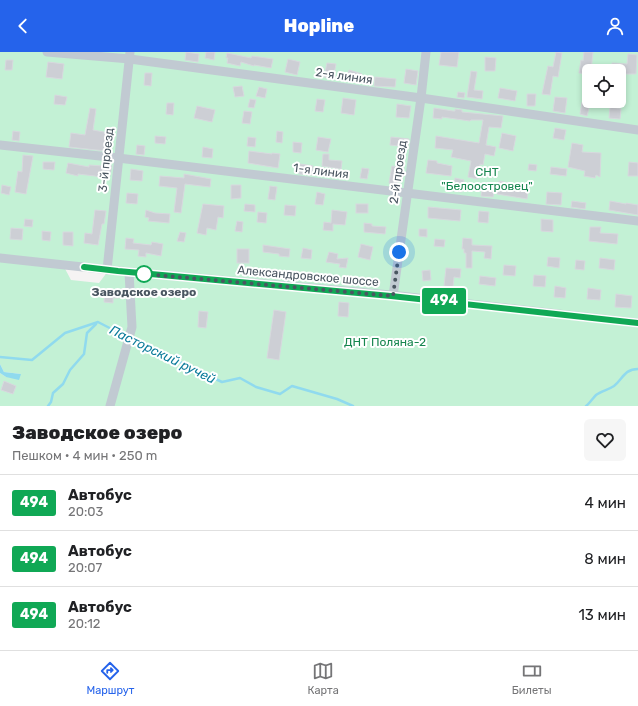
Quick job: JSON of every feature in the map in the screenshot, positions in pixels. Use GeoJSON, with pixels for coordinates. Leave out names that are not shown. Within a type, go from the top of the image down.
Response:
{"type":"FeatureCollection","features":[{"type":"Feature","properties":{"kind":"street","name":"2-я линия"},"geometry":{"type":"LineString","coordinates":[[47,52],[130,56],[638,130]]}},
{"type":"Feature","properties":{"kind":"street","name":"2-й проезд"},"geometry":{"type":"LineString","coordinates":[[393,296],[421,98],[426,52]]}},
{"type":"Feature","properties":{"kind":"street","name":"3-й проезд"},"geometry":{"type":"LineString","coordinates":[[107,270],[130,56]]}},
{"type":"Feature","properties":{"kind":"street","name":"1-я линия"},"geometry":{"type":"LineString","coordinates":[[0,145],[638,221]]}},
{"type":"Feature","properties":{"kind":"street","name":"Александровское шоссе"},"geometry":{"type":"LineString","coordinates":[[0,258],[107,270],[393,296],[638,323]]}},
{"type":"Feature","properties":{"kind":"street"},"geometry":{"type":"LineString","coordinates":[[110,406],[132,327],[129,272]]}},
{"type":"Feature","properties":{"kind":"green space","name":"СНТ \"Белоостровец\""},"geometry":{"type":"Polygon","coordinates":[[[0,52],[638,52],[638,406],[0,406],[0,373],[6,377],[21,374],[4,372],[0,364],[0,52]],[[63,265],[71,280],[99,283],[108,271],[63,265]]]}},
{"type":"Feature","properties":{"kind":"water"},"geometry":{"type":"Polygon","coordinates":[[[0,364],[4,372],[21,374],[19,380],[6,377],[0,373],[0,364]]]}},
{"type":"Feature","properties":{"kind":"building"},"geometry":{"type":"Polygon","coordinates":[[[186,52],[199,54],[198,62],[185,60],[186,52]]]}},
{"type":"Feature","properties":{"kind":"building"},"geometry":{"type":"Polygon","coordinates":[[[206,52],[215,52],[214,60],[205,58],[206,52]]]}},
{"type":"Feature","properties":{"kind":"building"},"geometry":{"type":"Polygon","coordinates":[[[441,52],[459,52],[457,67],[439,65],[441,52]]]}},
{"type":"Feature","properties":{"kind":"building"},"geometry":{"type":"Polygon","coordinates":[[[556,52],[562,53],[558,77],[553,76],[550,95],[542,94],[548,66],[553,67],[556,52]]]}},
{"type":"Feature","properties":{"kind":"building"},"geometry":{"type":"Polygon","coordinates":[[[584,52],[593,52],[592,64],[582,64],[582,73],[579,73],[581,60],[583,61],[584,52]]]}},
{"type":"Feature","properties":{"kind":"building"},"geometry":{"type":"Polygon","coordinates":[[[227,53],[251,58],[252,56],[273,59],[271,68],[254,66],[241,62],[240,66],[227,63],[227,53]]]}},
{"type":"Feature","properties":{"kind":"building"},"geometry":{"type":"Polygon","coordinates":[[[628,54],[637,55],[636,74],[626,74],[626,64],[612,63],[627,64],[628,54]]]}},
{"type":"Feature","properties":{"kind":"building"},"geometry":{"type":"Polygon","coordinates":[[[485,57],[496,58],[495,71],[485,71],[485,57]]]}},
{"type":"Feature","properties":{"kind":"building"},"geometry":{"type":"Polygon","coordinates":[[[288,59],[300,62],[297,75],[285,72],[288,59]]]}},
{"type":"Feature","properties":{"kind":"building"},"geometry":{"type":"Polygon","coordinates":[[[6,60],[13,60],[12,70],[5,70],[6,60]]]}},
{"type":"Feature","properties":{"kind":"building"},"geometry":{"type":"Polygon","coordinates":[[[48,62],[64,64],[62,79],[46,77],[48,62]]]}},
{"type":"Feature","properties":{"kind":"building"},"geometry":{"type":"Polygon","coordinates":[[[327,63],[336,64],[333,79],[324,77],[327,63]]]}},
{"type":"Feature","properties":{"kind":"building"},"geometry":{"type":"Polygon","coordinates":[[[406,69],[418,71],[416,85],[404,83],[406,69]]]}},
{"type":"Feature","properties":{"kind":"building"},"geometry":{"type":"Polygon","coordinates":[[[349,70],[362,74],[359,83],[346,80],[349,70]]]}},
{"type":"Feature","properties":{"kind":"building"},"geometry":{"type":"Polygon","coordinates":[[[471,71],[477,72],[474,90],[483,91],[482,99],[467,97],[471,71]]]}},
{"type":"Feature","properties":{"kind":"building"},"geometry":{"type":"Polygon","coordinates":[[[145,73],[152,73],[151,86],[144,85],[145,73]]]}},
{"type":"Feature","properties":{"kind":"building"},"geometry":{"type":"Polygon","coordinates":[[[375,77],[396,79],[395,87],[374,86],[375,77]]]}},
{"type":"Feature","properties":{"kind":"building"},"geometry":{"type":"Polygon","coordinates":[[[242,86],[244,96],[235,97],[233,87],[242,86]]]}},
{"type":"Feature","properties":{"kind":"building"},"geometry":{"type":"Polygon","coordinates":[[[259,87],[267,89],[265,98],[256,96],[259,87]]]}},
{"type":"Feature","properties":{"kind":"building"},"geometry":{"type":"Polygon","coordinates":[[[500,88],[517,91],[515,101],[498,98],[500,88]]]}},
{"type":"Feature","properties":{"kind":"building"},"geometry":{"type":"Polygon","coordinates":[[[458,92],[465,93],[464,98],[457,97],[458,92]]]}},
{"type":"Feature","properties":{"kind":"building"},"geometry":{"type":"Polygon","coordinates":[[[527,94],[536,94],[535,106],[527,106],[527,94]]]}},
{"type":"Feature","properties":{"kind":"building"},"geometry":{"type":"Polygon","coordinates":[[[55,95],[67,97],[65,105],[54,104],[55,95]]]}},
{"type":"Feature","properties":{"kind":"building"},"geometry":{"type":"Polygon","coordinates":[[[555,97],[567,98],[565,113],[553,111],[555,97]]]}},
{"type":"Feature","properties":{"kind":"building"},"geometry":{"type":"Polygon","coordinates":[[[343,98],[356,100],[354,115],[341,113],[343,98]]]}},
{"type":"Feature","properties":{"kind":"building"},"geometry":{"type":"Polygon","coordinates":[[[250,99],[256,100],[254,108],[248,107],[250,99]]]}},
{"type":"Feature","properties":{"kind":"building"},"geometry":{"type":"Polygon","coordinates":[[[317,99],[325,100],[323,112],[315,111],[317,99]]]}},
{"type":"Feature","properties":{"kind":"building"},"geometry":{"type":"Polygon","coordinates":[[[582,102],[582,108],[589,108],[587,116],[580,114],[582,102]]]}},
{"type":"Feature","properties":{"kind":"building"},"geometry":{"type":"Polygon","coordinates":[[[167,103],[174,103],[173,115],[166,114],[167,103]]]}},
{"type":"Feature","properties":{"kind":"building"},"geometry":{"type":"Polygon","coordinates":[[[397,104],[411,106],[409,118],[396,117],[397,104]]]}},
{"type":"Feature","properties":{"kind":"building"},"geometry":{"type":"Polygon","coordinates":[[[197,106],[215,110],[212,122],[194,118],[197,106]]]}},
{"type":"Feature","properties":{"kind":"building"},"geometry":{"type":"Polygon","coordinates":[[[90,108],[96,109],[93,130],[109,133],[106,151],[69,147],[71,133],[85,135],[90,108]]]}},
{"type":"Feature","properties":{"kind":"building"},"geometry":{"type":"Polygon","coordinates":[[[434,108],[453,111],[455,111],[455,109],[462,110],[462,112],[503,116],[501,128],[489,127],[486,145],[496,147],[494,156],[485,154],[483,165],[480,164],[478,179],[468,177],[471,161],[451,157],[453,150],[435,148],[436,136],[479,143],[483,120],[470,121],[442,117],[442,119],[433,118],[434,108]]]}},
{"type":"Feature","properties":{"kind":"building"},"geometry":{"type":"Polygon","coordinates":[[[610,108],[621,109],[620,119],[609,118],[610,108]]]}},
{"type":"Feature","properties":{"kind":"building"},"geometry":{"type":"Polygon","coordinates":[[[244,111],[252,112],[250,124],[242,123],[244,111]]]}},
{"type":"Feature","properties":{"kind":"building"},"geometry":{"type":"Polygon","coordinates":[[[555,128],[566,130],[564,140],[553,138],[555,128]]]}},
{"type":"Feature","properties":{"kind":"building"},"geometry":{"type":"Polygon","coordinates":[[[13,131],[20,132],[19,141],[12,140],[13,131]]]}},
{"type":"Feature","properties":{"kind":"building"},"geometry":{"type":"Polygon","coordinates":[[[277,131],[283,132],[282,143],[276,142],[277,131]]]}},
{"type":"Feature","properties":{"kind":"building"},"geometry":{"type":"Polygon","coordinates":[[[502,133],[516,136],[513,151],[499,148],[502,133]]]}},
{"type":"Feature","properties":{"kind":"building"},"geometry":{"type":"Polygon","coordinates":[[[155,136],[166,137],[165,144],[155,143],[155,136]]]}},
{"type":"Feature","properties":{"kind":"building"},"geometry":{"type":"Polygon","coordinates":[[[248,137],[256,138],[255,147],[247,146],[248,137]]]}},
{"type":"Feature","properties":{"kind":"building"},"geometry":{"type":"Polygon","coordinates":[[[318,137],[331,139],[328,152],[316,150],[318,137]]]}},
{"type":"Feature","properties":{"kind":"building"},"geometry":{"type":"Polygon","coordinates":[[[391,137],[409,139],[408,147],[390,145],[391,137]]]}},
{"type":"Feature","properties":{"kind":"building"},"geometry":{"type":"Polygon","coordinates":[[[293,142],[302,143],[301,153],[293,152],[293,142]]]}},
{"type":"Feature","properties":{"kind":"building"},"geometry":{"type":"Polygon","coordinates":[[[572,143],[583,145],[582,152],[601,153],[600,177],[596,175],[595,178],[584,176],[585,171],[568,167],[572,143]]]}},
{"type":"Feature","properties":{"kind":"building"},"geometry":{"type":"Polygon","coordinates":[[[137,145],[145,146],[144,155],[136,154],[137,145]]]}},
{"type":"Feature","properties":{"kind":"building"},"geometry":{"type":"Polygon","coordinates":[[[203,147],[213,149],[212,158],[202,157],[203,147]]]}},
{"type":"Feature","properties":{"kind":"building"},"geometry":{"type":"Polygon","coordinates":[[[249,151],[280,154],[278,168],[248,163],[249,151]]]}},
{"type":"Feature","properties":{"kind":"building"},"geometry":{"type":"Polygon","coordinates":[[[323,154],[329,154],[329,160],[342,161],[341,169],[322,166],[323,154]]]}},
{"type":"Feature","properties":{"kind":"building"},"geometry":{"type":"Polygon","coordinates":[[[23,155],[33,156],[26,194],[15,192],[18,171],[22,172],[23,155]]]}},
{"type":"Feature","properties":{"kind":"building"},"geometry":{"type":"Polygon","coordinates":[[[428,160],[437,161],[437,163],[452,166],[451,176],[426,173],[428,160]]]}},
{"type":"Feature","properties":{"kind":"building"},"geometry":{"type":"Polygon","coordinates":[[[43,162],[55,162],[54,170],[43,169],[43,162]]]}},
{"type":"Feature","properties":{"kind":"building"},"geometry":{"type":"Polygon","coordinates":[[[629,162],[638,163],[638,176],[628,176],[629,162]]]}},
{"type":"Feature","properties":{"kind":"building"},"geometry":{"type":"Polygon","coordinates":[[[68,163],[89,167],[89,165],[103,166],[103,164],[112,166],[109,179],[78,174],[78,176],[66,173],[68,163]]]}},
{"type":"Feature","properties":{"kind":"building"},"geometry":{"type":"Polygon","coordinates":[[[300,164],[313,166],[312,175],[299,174],[300,164]]]}},
{"type":"Feature","properties":{"kind":"building"},"geometry":{"type":"Polygon","coordinates":[[[529,164],[537,165],[536,171],[528,170],[529,164]]]}},
{"type":"Feature","properties":{"kind":"building"},"geometry":{"type":"Polygon","coordinates":[[[392,166],[404,168],[403,177],[398,176],[397,185],[389,183],[392,166]]]}},
{"type":"Feature","properties":{"kind":"building"},"geometry":{"type":"Polygon","coordinates":[[[551,167],[567,169],[566,176],[550,174],[551,167]]]}},
{"type":"Feature","properties":{"kind":"building"},"geometry":{"type":"Polygon","coordinates":[[[362,168],[369,169],[367,179],[360,178],[362,168]]]}},
{"type":"Feature","properties":{"kind":"building"},"geometry":{"type":"Polygon","coordinates":[[[131,169],[143,171],[142,181],[130,180],[131,169]]]}},
{"type":"Feature","properties":{"kind":"building"},"geometry":{"type":"Polygon","coordinates":[[[184,174],[211,179],[210,187],[185,184],[181,213],[174,212],[177,188],[159,186],[160,176],[184,178],[184,174]]]}},
{"type":"Feature","properties":{"kind":"building"},"geometry":{"type":"Polygon","coordinates":[[[455,178],[464,180],[462,192],[454,191],[455,178]]]}},
{"type":"Feature","properties":{"kind":"building"},"geometry":{"type":"Polygon","coordinates":[[[499,181],[509,183],[508,189],[528,191],[527,199],[497,194],[499,181]]]}},
{"type":"Feature","properties":{"kind":"building"},"geometry":{"type":"Polygon","coordinates":[[[2,185],[11,187],[9,195],[1,193],[2,185]]]}},
{"type":"Feature","properties":{"kind":"building"},"geometry":{"type":"Polygon","coordinates":[[[231,185],[241,185],[241,198],[231,199],[231,185]]]}},
{"type":"Feature","properties":{"kind":"building"},"geometry":{"type":"Polygon","coordinates":[[[270,186],[277,187],[275,200],[268,199],[270,186]]]}},
{"type":"Feature","properties":{"kind":"building"},"geometry":{"type":"Polygon","coordinates":[[[482,188],[494,190],[493,197],[481,196],[482,188]]]}},
{"type":"Feature","properties":{"kind":"building"},"geometry":{"type":"Polygon","coordinates":[[[317,192],[325,194],[323,205],[315,204],[317,192]]]}},
{"type":"Feature","properties":{"kind":"building"},"geometry":{"type":"Polygon","coordinates":[[[547,192],[562,193],[561,205],[546,204],[547,192]]]}},
{"type":"Feature","properties":{"kind":"building"},"geometry":{"type":"Polygon","coordinates":[[[127,193],[138,194],[137,204],[126,203],[127,193]]]}},
{"type":"Feature","properties":{"kind":"building"},"geometry":{"type":"Polygon","coordinates":[[[572,201],[586,203],[585,209],[571,207],[572,201]]]}},
{"type":"Feature","properties":{"kind":"building"},"geometry":{"type":"Polygon","coordinates":[[[610,201],[638,205],[638,215],[609,210],[610,201]]]}},
{"type":"Feature","properties":{"kind":"building"},"geometry":{"type":"Polygon","coordinates":[[[203,204],[224,206],[223,218],[218,217],[216,230],[207,228],[206,235],[197,233],[203,204]]]}},
{"type":"Feature","properties":{"kind":"building"},"geometry":{"type":"Polygon","coordinates":[[[245,204],[255,205],[255,212],[244,211],[245,204]]]}},
{"type":"Feature","properties":{"kind":"building"},"geometry":{"type":"Polygon","coordinates":[[[356,204],[368,204],[368,213],[356,213],[356,204]]]}},
{"type":"Feature","properties":{"kind":"building"},"geometry":{"type":"Polygon","coordinates":[[[285,205],[296,206],[295,216],[284,215],[285,205]]]}},
{"type":"Feature","properties":{"kind":"building"},"geometry":{"type":"Polygon","coordinates":[[[428,207],[461,210],[460,221],[428,218],[428,207]]]}},
{"type":"Feature","properties":{"kind":"building"},"geometry":{"type":"Polygon","coordinates":[[[95,210],[106,211],[98,245],[84,243],[85,233],[92,234],[95,210]]]}},
{"type":"Feature","properties":{"kind":"building"},"geometry":{"type":"Polygon","coordinates":[[[146,210],[155,213],[170,214],[169,223],[148,221],[149,218],[145,217],[146,210]]]}},
{"type":"Feature","properties":{"kind":"building"},"geometry":{"type":"Polygon","coordinates":[[[332,210],[347,212],[345,225],[333,224],[333,231],[323,230],[324,222],[331,223],[332,210]]]}},
{"type":"Feature","properties":{"kind":"building"},"geometry":{"type":"Polygon","coordinates":[[[479,211],[489,212],[488,223],[478,222],[479,211]]]}},
{"type":"Feature","properties":{"kind":"building"},"geometry":{"type":"Polygon","coordinates":[[[258,212],[267,213],[266,223],[257,222],[258,212]]]}},
{"type":"Feature","properties":{"kind":"building"},"geometry":{"type":"Polygon","coordinates":[[[25,219],[33,220],[32,227],[24,226],[25,219]]]}},
{"type":"Feature","properties":{"kind":"building"},"geometry":{"type":"Polygon","coordinates":[[[541,219],[553,220],[553,232],[541,231],[541,219]]]}},
{"type":"Feature","properties":{"kind":"building"},"geometry":{"type":"Polygon","coordinates":[[[237,221],[243,222],[242,232],[235,231],[237,221]]]}},
{"type":"Feature","properties":{"kind":"building"},"geometry":{"type":"Polygon","coordinates":[[[364,223],[372,224],[372,226],[386,227],[385,234],[364,232],[364,223]]]}},
{"type":"Feature","properties":{"kind":"building"},"geometry":{"type":"Polygon","coordinates":[[[590,227],[601,227],[600,233],[618,234],[617,244],[589,241],[590,227]]]}},
{"type":"Feature","properties":{"kind":"building"},"geometry":{"type":"Polygon","coordinates":[[[11,228],[23,229],[22,240],[10,239],[11,228]]]}},
{"type":"Feature","properties":{"kind":"building"},"geometry":{"type":"Polygon","coordinates":[[[419,229],[427,229],[427,237],[419,236],[419,229]]]}},
{"type":"Feature","properties":{"kind":"building"},"geometry":{"type":"Polygon","coordinates":[[[42,231],[51,232],[50,241],[42,240],[42,231]]]}},
{"type":"Feature","properties":{"kind":"building"},"geometry":{"type":"Polygon","coordinates":[[[63,232],[73,232],[73,246],[63,245],[63,232]]]}},
{"type":"Feature","properties":{"kind":"building"},"geometry":{"type":"Polygon","coordinates":[[[180,232],[186,233],[184,242],[177,241],[180,232]]]}},
{"type":"Feature","properties":{"kind":"building"},"geometry":{"type":"Polygon","coordinates":[[[126,238],[134,239],[133,243],[151,245],[152,242],[163,244],[161,256],[146,253],[146,257],[138,256],[139,250],[125,249],[126,238]]]}},
{"type":"Feature","properties":{"kind":"building"},"geometry":{"type":"Polygon","coordinates":[[[463,238],[472,239],[472,245],[492,246],[491,259],[484,258],[485,252],[472,251],[472,268],[466,268],[466,253],[464,253],[464,249],[462,249],[463,238]]]}},
{"type":"Feature","properties":{"kind":"building"},"geometry":{"type":"Polygon","coordinates":[[[435,239],[445,240],[444,247],[434,246],[435,239]]]}},
{"type":"Feature","properties":{"kind":"building"},"geometry":{"type":"Polygon","coordinates":[[[361,244],[373,247],[370,260],[358,257],[361,244]]]}},
{"type":"Feature","properties":{"kind":"building"},"geometry":{"type":"Polygon","coordinates":[[[263,245],[290,249],[289,257],[263,252],[263,245]]]}},
{"type":"Feature","properties":{"kind":"building"},"geometry":{"type":"Polygon","coordinates":[[[303,248],[312,250],[311,259],[301,258],[303,248]]]}},
{"type":"Feature","properties":{"kind":"building"},"geometry":{"type":"Polygon","coordinates":[[[237,249],[249,249],[249,263],[237,263],[237,249]]]}},
{"type":"Feature","properties":{"kind":"building"},"geometry":{"type":"Polygon","coordinates":[[[329,252],[338,254],[337,259],[348,258],[346,268],[339,267],[340,264],[326,262],[329,252]]]}},
{"type":"Feature","properties":{"kind":"building"},"geometry":{"type":"Polygon","coordinates":[[[548,257],[560,258],[559,268],[547,266],[548,257]]]}},
{"type":"Feature","properties":{"kind":"building"},"geometry":{"type":"Polygon","coordinates":[[[600,258],[615,260],[614,270],[599,268],[600,258]]]}},
{"type":"Feature","properties":{"kind":"building"},"geometry":{"type":"Polygon","coordinates":[[[576,260],[585,261],[584,270],[575,269],[576,260]]]}},
{"type":"Feature","properties":{"kind":"building"},"geometry":{"type":"Polygon","coordinates":[[[504,265],[516,266],[515,276],[503,275],[504,265]]]}},
{"type":"Feature","properties":{"kind":"building"},"geometry":{"type":"Polygon","coordinates":[[[446,268],[461,269],[460,278],[454,277],[453,287],[444,286],[446,268]]]}},
{"type":"Feature","properties":{"kind":"building"},"geometry":{"type":"Polygon","coordinates":[[[430,270],[431,280],[423,281],[422,271],[430,270]]]}},
{"type":"Feature","properties":{"kind":"building"},"geometry":{"type":"Polygon","coordinates":[[[534,275],[546,276],[545,287],[533,286],[534,275]]]}},
{"type":"Feature","properties":{"kind":"building"},"geometry":{"type":"Polygon","coordinates":[[[480,276],[496,278],[495,286],[479,284],[480,276]]]}},
{"type":"Feature","properties":{"kind":"building"},"geometry":{"type":"Polygon","coordinates":[[[555,286],[566,288],[565,298],[554,297],[555,286]]]}},
{"type":"Feature","properties":{"kind":"building"},"geometry":{"type":"Polygon","coordinates":[[[588,288],[601,290],[600,300],[587,299],[588,288]]]}},
{"type":"Feature","properties":{"kind":"building"},"geometry":{"type":"Polygon","coordinates":[[[105,290],[119,291],[119,298],[113,298],[113,303],[104,302],[105,290]]]}},
{"type":"Feature","properties":{"kind":"building"},"geometry":{"type":"Polygon","coordinates":[[[616,294],[632,296],[631,308],[615,307],[616,294]]]}},
{"type":"Feature","properties":{"kind":"building"},"geometry":{"type":"Polygon","coordinates":[[[339,302],[349,303],[348,317],[338,316],[339,302]]]}},
{"type":"Feature","properties":{"kind":"building"},"geometry":{"type":"Polygon","coordinates":[[[274,310],[286,312],[279,360],[267,358],[274,310]]]}},
{"type":"Feature","properties":{"kind":"building"},"geometry":{"type":"Polygon","coordinates":[[[199,311],[208,312],[206,328],[198,327],[199,311]]]}},
{"type":"Feature","properties":{"kind":"building"},"geometry":{"type":"Polygon","coordinates":[[[4,381],[16,386],[13,394],[1,390],[4,381]]]}},
{"type":"Feature","properties":{"kind":"waterway","name":"Пасторский ручей"},"geometry":{"type":"LineString","coordinates":[[0,357],[32,360],[65,333],[98,322],[127,337]]}},
{"type":"Feature","properties":{"kind":"waterway"},"geometry":{"type":"LineString","coordinates":[[48,406],[51,402],[53,393],[63,384],[70,370],[84,354],[87,333],[96,324]]}},
{"type":"Feature","properties":{"kind":"waterway","name":"Пасторский ручей"},"geometry":{"type":"LineString","coordinates":[[131,339],[222,382],[240,378],[256,387],[280,394],[292,386],[337,399],[353,406]]}},
{"type":"Feature","properties":{"kind":"waterway","name":"Пасторский ручей"},"geometry":{"type":"LineString","coordinates":[[586,406],[600,392],[614,386],[624,375],[633,369],[638,369]]}},
{"type":"Feature","properties":{"kind":"bus line","name":"494"},"geometry":{"type":"LineString","coordinates":[[84,267],[391,296],[638,323]]}},
{"type":"Feature","properties":{"kind":"place","name":"Заводское озеро"},"geometry":{"type":"Point","coordinates":[144,274]}},
{"type":"Feature","properties":{"kind":"route"},"geometry":{"type":"LineString","coordinates":[[144,274],[393,296],[399,252]]}},
{"type":"Feature","properties":{"kind":"park label","name":"ДНТ Поляна-2"},"geometry":{"type":"Point","coordinates":[385,342]}}]}
